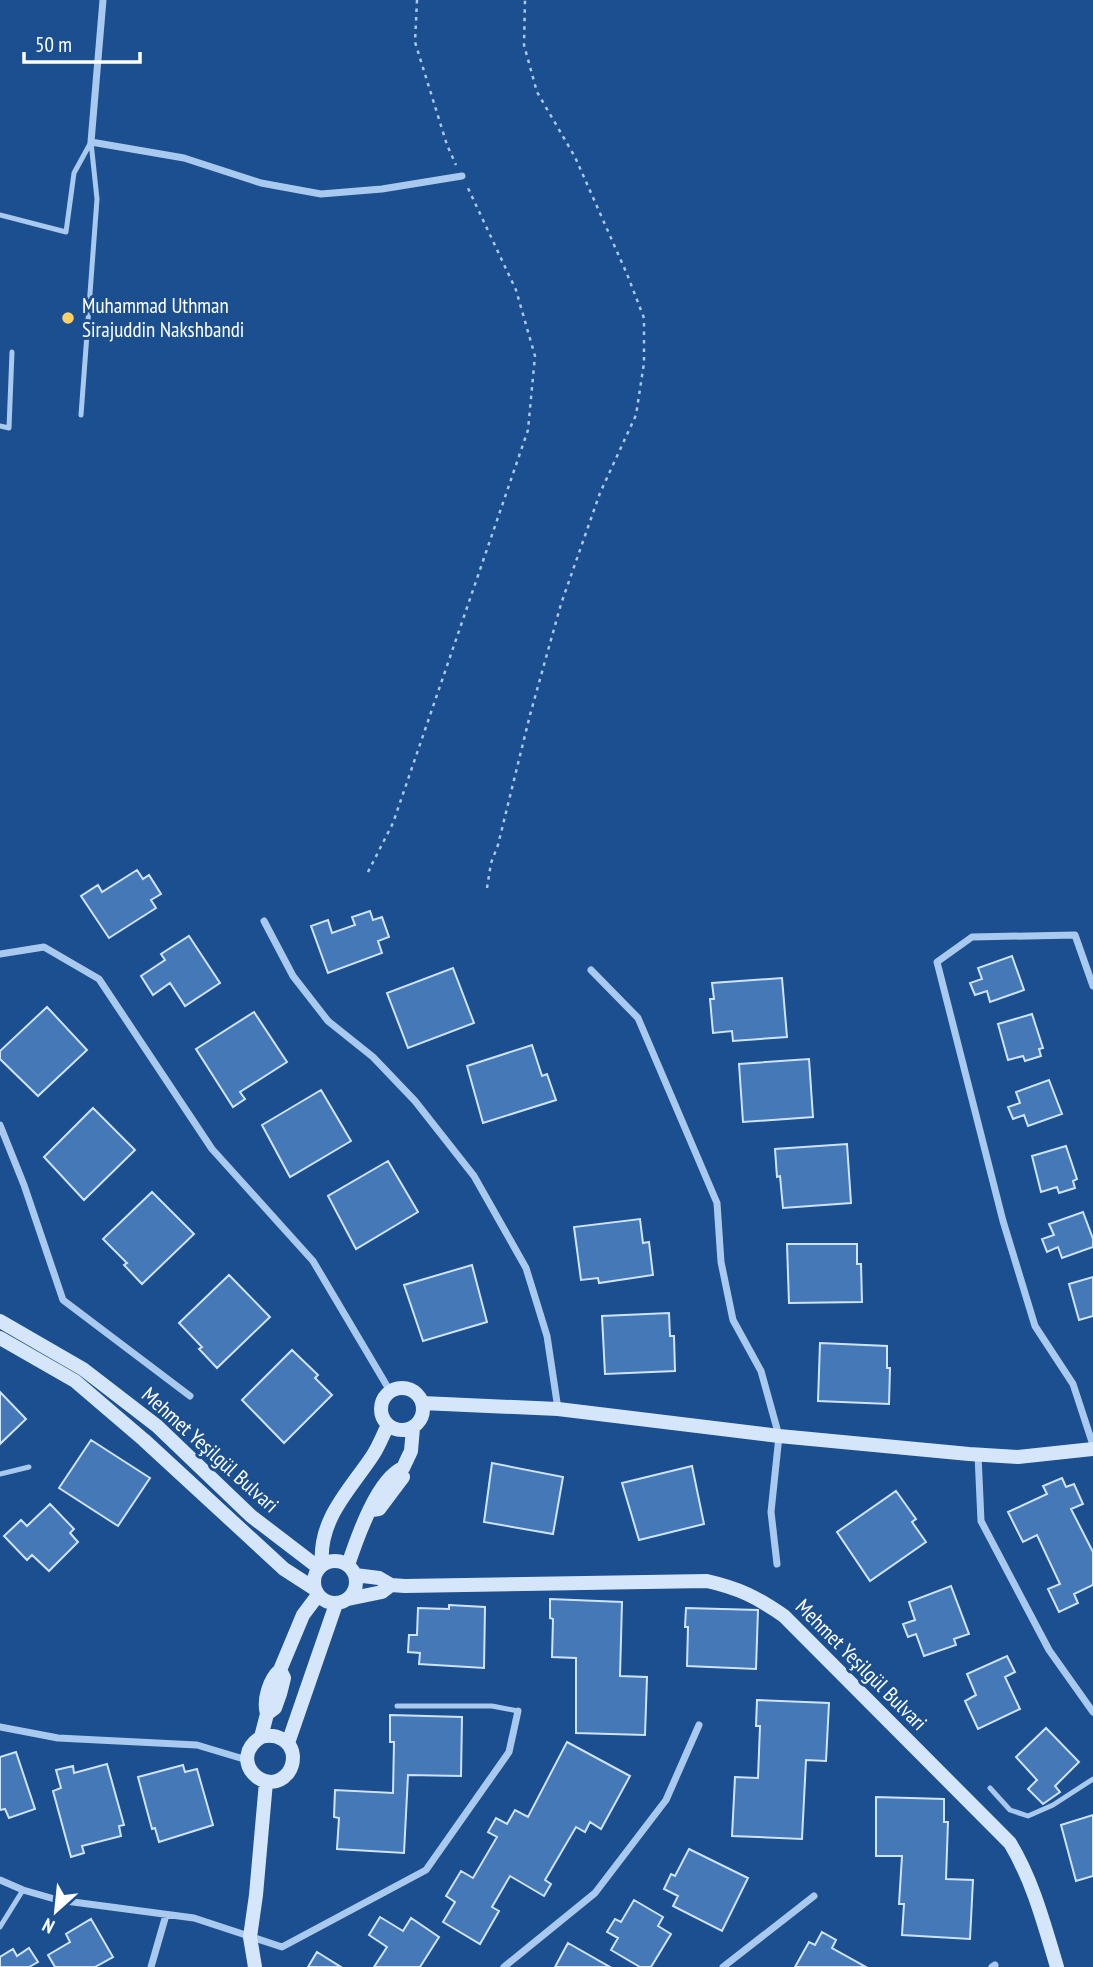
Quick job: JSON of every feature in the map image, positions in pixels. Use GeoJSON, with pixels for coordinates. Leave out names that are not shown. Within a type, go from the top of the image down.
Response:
{"type":"FeatureCollection","features":[{"type":"Feature","properties":{"kind":"main road","name":"Mehmet Yeşilgül Bulvari"},"geometry":{"type":"LineString","coordinates":[[0,1321],[83,1369],[147,1418],[251,1516],[321,1566]]}},
{"type":"Feature","properties":{"kind":"main road","name":"Mehmet Yeşilgül Bulvari"},"geometry":{"type":"LineString","coordinates":[[0,1338],[75,1381],[144,1440],[276,1562],[316,1592]]}},
{"type":"Feature","properties":{"kind":"main road"},"geometry":{"type":"LineString","coordinates":[[288,1743],[342,1601],[356,1585],[351,1570],[361,1528],[372,1510],[372,1502],[396,1471],[403,1468],[411,1451],[412,1428],[422,1416],[422,1403],[413,1391],[404,1388],[390,1391],[380,1410],[388,1425],[402,1430],[412,1428]]}},
{"type":"Feature","properties":{"kind":"main road"},"geometry":{"type":"LineString","coordinates":[[422,1403],[558,1409],[779,1436],[978,1455],[1018,1457],[1093,1447]]}},
{"type":"Feature","properties":{"kind":"main road"},"geometry":{"type":"LineString","coordinates":[[261,1737],[267,1714],[264,1705],[274,1676],[280,1670],[303,1615],[316,1592],[314,1576],[321,1566],[322,1541],[331,1514],[374,1453],[388,1425]]}},
{"type":"Feature","properties":{"kind":"main road"},"geometry":{"type":"LineString","coordinates":[[321,1566],[335,1561],[351,1570]]}},
{"type":"Feature","properties":{"kind":"main road","name":"Mehmet Yeşilgül Bulvari"},"geometry":{"type":"LineString","coordinates":[[351,1570],[379,1578],[391,1585],[706,1581],[734,1587],[761,1600],[783,1616],[1010,1843],[1035,1894],[1057,1967]]}},
{"type":"Feature","properties":{"kind":"main road","name":"Mehmet Yeşilgül Bulvari"},"geometry":{"type":"LineString","coordinates":[[342,1601],[382,1592],[391,1585]]}},
{"type":"Feature","properties":{"kind":"main road"},"geometry":{"type":"LineString","coordinates":[[316,1592],[329,1603],[342,1601]]}},
{"type":"Feature","properties":{"kind":"main road"},"geometry":{"type":"LineString","coordinates":[[275,1735],[288,1743],[293,1756],[290,1770],[279,1780],[266,1782],[252,1774],[247,1760],[250,1746],[261,1737],[275,1735]]}},
{"type":"Feature","properties":{"kind":"main road"},"geometry":{"type":"LineString","coordinates":[[255,1967],[250,1937],[266,1782]]}},
{"type":"Feature","properties":{"kind":"street"},"geometry":{"type":"LineString","coordinates":[[103,0],[92,142],[184,158],[261,183],[321,194],[382,189],[461,176]]}},
{"type":"Feature","properties":{"kind":"street"},"geometry":{"type":"LineString","coordinates":[[264,921],[293,976],[328,1021],[373,1057],[415,1101],[474,1176],[526,1268],[547,1336],[558,1409]]}},
{"type":"Feature","properties":{"kind":"street"},"geometry":{"type":"LineString","coordinates":[[1093,986],[1075,934],[972,937],[937,962],[1003,1221],[1035,1326],[1073,1384],[1093,1447]]}},
{"type":"Feature","properties":{"kind":"street"},"geometry":{"type":"LineString","coordinates":[[0,954],[44,947],[99,979],[212,1149],[313,1261],[390,1391]]}},
{"type":"Feature","properties":{"kind":"street"},"geometry":{"type":"LineString","coordinates":[[591,970],[638,1018],[717,1203],[721,1262],[733,1320],[761,1371],[779,1436],[771,1512],[778,1564]]}},
{"type":"Feature","properties":{"kind":"street"},"geometry":{"type":"LineString","coordinates":[[0,1125],[24,1185],[63,1300],[190,1396]]}},
{"type":"Feature","properties":{"kind":"street"},"geometry":{"type":"LineString","coordinates":[[978,1455],[981,1521],[1049,1650],[1093,1712]]}},
{"type":"Feature","properties":{"kind":"street"},"geometry":{"type":"LineString","coordinates":[[0,1880],[58,1900],[194,1918],[282,1947],[426,1870],[509,1752],[518,1711]]}},
{"type":"Feature","properties":{"kind":"street"},"geometry":{"type":"LineString","coordinates":[[504,1967],[595,1893],[666,1800],[699,1725]]}},
{"type":"Feature","properties":{"kind":"street"},"geometry":{"type":"LineString","coordinates":[[0,1727],[58,1738],[197,1745],[247,1760]]}},
{"type":"Feature","properties":{"kind":"street"},"geometry":{"type":"LineString","coordinates":[[723,1967],[814,1896]]}},
{"type":"Feature","properties":{"kind":"street"},"geometry":{"type":"LineString","coordinates":[[151,1967],[166,1915]]}},
{"type":"Feature","properties":{"kind":"lane"},"geometry":{"type":"LineString","coordinates":[[0,215],[66,232],[74,173],[92,142]]}},
{"type":"Feature","properties":{"kind":"lane"},"geometry":{"type":"LineString","coordinates":[[81,415],[97,199],[92,142]]}},
{"type":"Feature","properties":{"kind":"lane"},"geometry":{"type":"LineString","coordinates":[[0,426],[9,428],[12,352]]}},
{"type":"Feature","properties":{"kind":"lane"},"geometry":{"type":"LineString","coordinates":[[0,1474],[29,1467]]}},
{"type":"Feature","properties":{"kind":"lane"},"geometry":{"type":"LineString","coordinates":[[397,1706],[492,1706],[518,1711]]}},
{"type":"Feature","properties":{"kind":"lane"},"geometry":{"type":"LineString","coordinates":[[990,1788],[1010,1810],[1028,1816],[1053,1805],[1093,1779]]}},
{"type":"Feature","properties":{"kind":"lane"},"geometry":{"type":"LineString","coordinates":[[0,1927],[23,1890]]}},
{"type":"Feature","properties":{"kind":"path"},"geometry":{"type":"LineString","coordinates":[[368,872],[393,824],[528,430],[535,356],[516,290],[447,145],[415,42],[417,0]]}},
{"type":"Feature","properties":{"kind":"path"},"geometry":{"type":"LineString","coordinates":[[487,888],[491,863],[561,604],[600,493],[636,415],[643,363],[644,318],[628,274],[575,157],[537,92],[524,45],[525,0]]}},
{"type":"Feature","properties":{"kind":"building"},"geometry":{"type":"Polygon","coordinates":[[[137,870],[143,879],[149,875],[161,894],[151,900],[156,908],[109,938],[81,896],[98,885],[102,892],[137,870]]]}},
{"type":"Feature","properties":{"kind":"building"},"geometry":{"type":"Polygon","coordinates":[[[370,911],[373,920],[382,917],[389,937],[378,941],[382,953],[328,973],[311,926],[328,920],[332,933],[355,925],[352,917],[370,911]]]}},
{"type":"Feature","properties":{"kind":"building"},"geometry":{"type":"Polygon","coordinates":[[[189,936],[220,983],[185,1006],[170,983],[153,995],[141,976],[165,960],[161,954],[189,936]]]}},
{"type":"Feature","properties":{"kind":"building"},"geometry":{"type":"Polygon","coordinates":[[[1012,956],[1024,990],[990,1002],[987,991],[975,995],[970,983],[982,979],[978,968],[1012,956]]]}},
{"type":"Feature","properties":{"kind":"building"},"geometry":{"type":"Polygon","coordinates":[[[453,968],[474,1023],[408,1048],[387,993],[453,968]]]}},
{"type":"Feature","properties":{"kind":"building"},"geometry":{"type":"Polygon","coordinates":[[[782,978],[787,1037],[733,1041],[732,1031],[713,1033],[710,999],[714,999],[712,983],[782,978]]]}},
{"type":"Feature","properties":{"kind":"building"},"geometry":{"type":"Polygon","coordinates":[[[47,1007],[87,1050],[38,1096],[0,1059],[0,1051],[47,1007]]]}},
{"type":"Feature","properties":{"kind":"building"},"geometry":{"type":"Polygon","coordinates":[[[254,1012],[287,1062],[240,1092],[245,1099],[233,1107],[196,1049],[254,1012]]]}},
{"type":"Feature","properties":{"kind":"building"},"geometry":{"type":"Polygon","coordinates":[[[1032,1014],[1043,1048],[1039,1049],[1041,1056],[1025,1061],[1023,1056],[1008,1060],[998,1024],[1032,1014]]]}},
{"type":"Feature","properties":{"kind":"building"},"geometry":{"type":"Polygon","coordinates":[[[532,1045],[542,1076],[547,1074],[556,1100],[483,1123],[467,1066],[532,1045]]]}},
{"type":"Feature","properties":{"kind":"building"},"geometry":{"type":"Polygon","coordinates":[[[809,1059],[813,1117],[743,1122],[739,1064],[809,1059]]]}},
{"type":"Feature","properties":{"kind":"building"},"geometry":{"type":"Polygon","coordinates":[[[1049,1080],[1062,1114],[1028,1126],[1024,1115],[1013,1119],[1008,1107],[1020,1103],[1016,1092],[1049,1080]]]}},
{"type":"Feature","properties":{"kind":"building"},"geometry":{"type":"Polygon","coordinates":[[[321,1090],[351,1141],[290,1177],[262,1125],[321,1090]]]}},
{"type":"Feature","properties":{"kind":"building"},"geometry":{"type":"Polygon","coordinates":[[[93,1108],[135,1150],[84,1200],[44,1157],[93,1108]]]}},
{"type":"Feature","properties":{"kind":"building"},"geometry":{"type":"Polygon","coordinates":[[[847,1144],[851,1203],[783,1208],[775,1149],[847,1144]]]}},
{"type":"Feature","properties":{"kind":"building"},"geometry":{"type":"Polygon","coordinates":[[[1066,1146],[1077,1179],[1073,1181],[1075,1188],[1059,1193],[1057,1187],[1041,1192],[1032,1156],[1066,1146]]]}},
{"type":"Feature","properties":{"kind":"building"},"geometry":{"type":"Polygon","coordinates":[[[388,1161],[418,1212],[356,1249],[328,1196],[388,1161]]]}},
{"type":"Feature","properties":{"kind":"building"},"geometry":{"type":"Polygon","coordinates":[[[152,1192],[194,1234],[142,1284],[124,1265],[127,1263],[103,1239],[152,1192]]]}},
{"type":"Feature","properties":{"kind":"building"},"geometry":{"type":"Polygon","coordinates":[[[1083,1212],[1093,1239],[1093,1247],[1062,1258],[1058,1247],[1047,1252],[1042,1239],[1054,1235],[1049,1224],[1083,1212]]]}},
{"type":"Feature","properties":{"kind":"building"},"geometry":{"type":"Polygon","coordinates":[[[640,1219],[643,1243],[649,1242],[653,1275],[599,1283],[598,1278],[581,1280],[574,1227],[640,1219]]]}},
{"type":"Feature","properties":{"kind":"building"},"geometry":{"type":"Polygon","coordinates":[[[787,1244],[857,1244],[857,1264],[861,1264],[862,1302],[789,1303],[787,1244]]]}},
{"type":"Feature","properties":{"kind":"building"},"geometry":{"type":"Polygon","coordinates":[[[472,1265],[487,1322],[423,1341],[404,1285],[472,1265]]]}},
{"type":"Feature","properties":{"kind":"building"},"geometry":{"type":"Polygon","coordinates":[[[229,1275],[270,1317],[217,1368],[179,1323],[229,1275]]]}},
{"type":"Feature","properties":{"kind":"building"},"geometry":{"type":"Polygon","coordinates":[[[1093,1277],[1093,1316],[1079,1320],[1069,1284],[1093,1277]]]}},
{"type":"Feature","properties":{"kind":"building"},"geometry":{"type":"Polygon","coordinates":[[[669,1313],[670,1336],[674,1336],[675,1371],[605,1374],[602,1316],[669,1313]]]}},
{"type":"Feature","properties":{"kind":"building"},"geometry":{"type":"Polygon","coordinates":[[[820,1343],[887,1346],[887,1368],[890,1368],[889,1404],[818,1401],[820,1343]]]}},
{"type":"Feature","properties":{"kind":"building"},"geometry":{"type":"Polygon","coordinates":[[[292,1350],[318,1375],[315,1378],[332,1395],[284,1443],[242,1400],[292,1350]]]}},
{"type":"Feature","properties":{"kind":"building"},"geometry":{"type":"Polygon","coordinates":[[[0,1392],[26,1419],[0,1444],[0,1392]]]}},
{"type":"Feature","properties":{"kind":"building"},"geometry":{"type":"Polygon","coordinates":[[[91,1440],[150,1478],[118,1526],[59,1488],[91,1440]]]}},
{"type":"Feature","properties":{"kind":"building"},"geometry":{"type":"Polygon","coordinates":[[[492,1463],[563,1477],[553,1534],[484,1522],[492,1463]]]}},
{"type":"Feature","properties":{"kind":"building"},"geometry":{"type":"Polygon","coordinates":[[[692,1466],[704,1524],[639,1540],[622,1483],[692,1466]]]}},
{"type":"Feature","properties":{"kind":"building"},"geometry":{"type":"Polygon","coordinates":[[[1062,1478],[1066,1487],[1074,1484],[1083,1504],[1071,1509],[1093,1552],[1093,1585],[1074,1594],[1078,1603],[1059,1612],[1048,1589],[1060,1584],[1037,1535],[1023,1542],[1008,1512],[1047,1494],[1043,1486],[1062,1478]]]}},
{"type":"Feature","properties":{"kind":"building"},"geometry":{"type":"Polygon","coordinates":[[[896,1491],[916,1519],[912,1522],[926,1542],[870,1581],[837,1532],[896,1491]]]}},
{"type":"Feature","properties":{"kind":"building"},"geometry":{"type":"Polygon","coordinates":[[[50,1504],[74,1529],[70,1533],[78,1542],[49,1571],[32,1555],[27,1560],[4,1536],[21,1520],[27,1526],[50,1504]]]}},
{"type":"Feature","properties":{"kind":"building"},"geometry":{"type":"Polygon","coordinates":[[[951,1586],[969,1634],[954,1639],[956,1645],[924,1656],[916,1634],[908,1637],[903,1624],[915,1620],[909,1602],[951,1586]]]}},
{"type":"Feature","properties":{"kind":"building"},"geometry":{"type":"Polygon","coordinates":[[[550,1599],[622,1602],[620,1676],[647,1677],[645,1735],[576,1733],[576,1658],[552,1657],[553,1619],[550,1618],[550,1599]]]}},
{"type":"Feature","properties":{"kind":"building"},"geometry":{"type":"Polygon","coordinates":[[[449,1605],[485,1607],[484,1668],[419,1664],[420,1653],[408,1652],[409,1635],[417,1635],[418,1608],[449,1609],[449,1605]]]}},
{"type":"Feature","properties":{"kind":"building"},"geometry":{"type":"Polygon","coordinates":[[[686,1608],[758,1610],[756,1669],[687,1666],[686,1608]]]}},
{"type":"Feature","properties":{"kind":"building"},"geometry":{"type":"Polygon","coordinates":[[[1007,1656],[1015,1672],[1005,1677],[1020,1709],[978,1729],[965,1701],[976,1695],[967,1674],[1007,1656]]]}},
{"type":"Feature","properties":{"kind":"building"},"geometry":{"type":"Polygon","coordinates":[[[757,1700],[829,1703],[826,1761],[806,1760],[802,1839],[732,1836],[735,1777],[758,1778],[760,1726],[756,1726],[757,1700]]]}},
{"type":"Feature","properties":{"kind":"building"},"geometry":{"type":"Polygon","coordinates":[[[390,1715],[462,1717],[461,1776],[408,1775],[404,1853],[337,1849],[339,1818],[334,1817],[335,1790],[393,1793],[394,1742],[390,1742],[390,1715]]]}},
{"type":"Feature","properties":{"kind":"building"},"geometry":{"type":"Polygon","coordinates":[[[1046,1728],[1079,1762],[1055,1786],[1060,1792],[1043,1804],[1028,1789],[1037,1780],[1016,1757],[1046,1728]]]}},
{"type":"Feature","properties":{"kind":"building"},"geometry":{"type":"Polygon","coordinates":[[[567,1742],[630,1776],[601,1829],[590,1822],[585,1832],[576,1827],[545,1880],[551,1884],[544,1896],[510,1876],[492,1907],[499,1911],[480,1944],[443,1922],[455,1902],[446,1896],[461,1871],[473,1878],[497,1837],[488,1832],[496,1818],[507,1824],[515,1810],[528,1817],[567,1742]]]}},
{"type":"Feature","properties":{"kind":"building"},"geometry":{"type":"Polygon","coordinates":[[[16,1752],[35,1809],[9,1818],[5,1809],[0,1810],[0,1757],[16,1752]]]}},
{"type":"Feature","properties":{"kind":"building"},"geometry":{"type":"Polygon","coordinates":[[[107,1764],[124,1825],[119,1826],[121,1836],[82,1846],[84,1853],[71,1857],[53,1791],[61,1788],[56,1770],[73,1766],[74,1773],[107,1764]]]}},
{"type":"Feature","properties":{"kind":"building"},"geometry":{"type":"Polygon","coordinates":[[[183,1765],[185,1772],[197,1769],[213,1825],[159,1842],[155,1828],[152,1829],[138,1777],[183,1765]]]}},
{"type":"Feature","properties":{"kind":"building"},"geometry":{"type":"Polygon","coordinates":[[[876,1797],[944,1799],[944,1822],[948,1822],[946,1879],[973,1880],[970,1939],[902,1935],[904,1904],[899,1904],[902,1856],[876,1856],[876,1797]]]}},
{"type":"Feature","properties":{"kind":"building"},"geometry":{"type":"Polygon","coordinates":[[[1093,1815],[1093,1876],[1076,1881],[1061,1825],[1093,1815]]]}},
{"type":"Feature","properties":{"kind":"building"},"geometry":{"type":"Polygon","coordinates":[[[689,1849],[748,1878],[722,1931],[673,1906],[678,1896],[664,1889],[671,1874],[675,1876],[689,1849]]]}},
{"type":"Feature","properties":{"kind":"building"},"geometry":{"type":"Polygon","coordinates":[[[634,1900],[663,1917],[658,1926],[671,1934],[651,1967],[640,1967],[611,1950],[618,1938],[607,1932],[615,1919],[621,1922],[634,1900]]]}},
{"type":"Feature","properties":{"kind":"building"},"geometry":{"type":"Polygon","coordinates":[[[380,1917],[403,1931],[411,1918],[439,1937],[420,1967],[374,1967],[387,1947],[369,1935],[380,1917]]]}},
{"type":"Feature","properties":{"kind":"building"},"geometry":{"type":"Polygon","coordinates":[[[91,1919],[113,1957],[95,1967],[55,1967],[48,1955],[70,1942],[66,1934],[91,1919]]]}},
{"type":"Feature","properties":{"kind":"building"},"geometry":{"type":"Polygon","coordinates":[[[822,1932],[836,1940],[832,1948],[866,1967],[795,1967],[809,1942],[815,1945],[822,1932]]]}},
{"type":"Feature","properties":{"kind":"building"},"geometry":{"type":"Polygon","coordinates":[[[568,1943],[610,1967],[555,1967],[568,1943]]]}},
{"type":"Feature","properties":{"kind":"building"},"geometry":{"type":"Polygon","coordinates":[[[29,1948],[38,1962],[29,1967],[0,1967],[0,1957],[13,1949],[17,1956],[29,1948]]]}},
{"type":"Feature","properties":{"kind":"building"},"geometry":{"type":"Polygon","coordinates":[[[317,1952],[341,1967],[308,1967],[317,1952]]]}},
{"type":"Feature","properties":{"kind":"place","name":"Muhammad Uthman Sirajuddin Nakshbandi"},"geometry":{"type":"Point","coordinates":[68,318]}}]}
